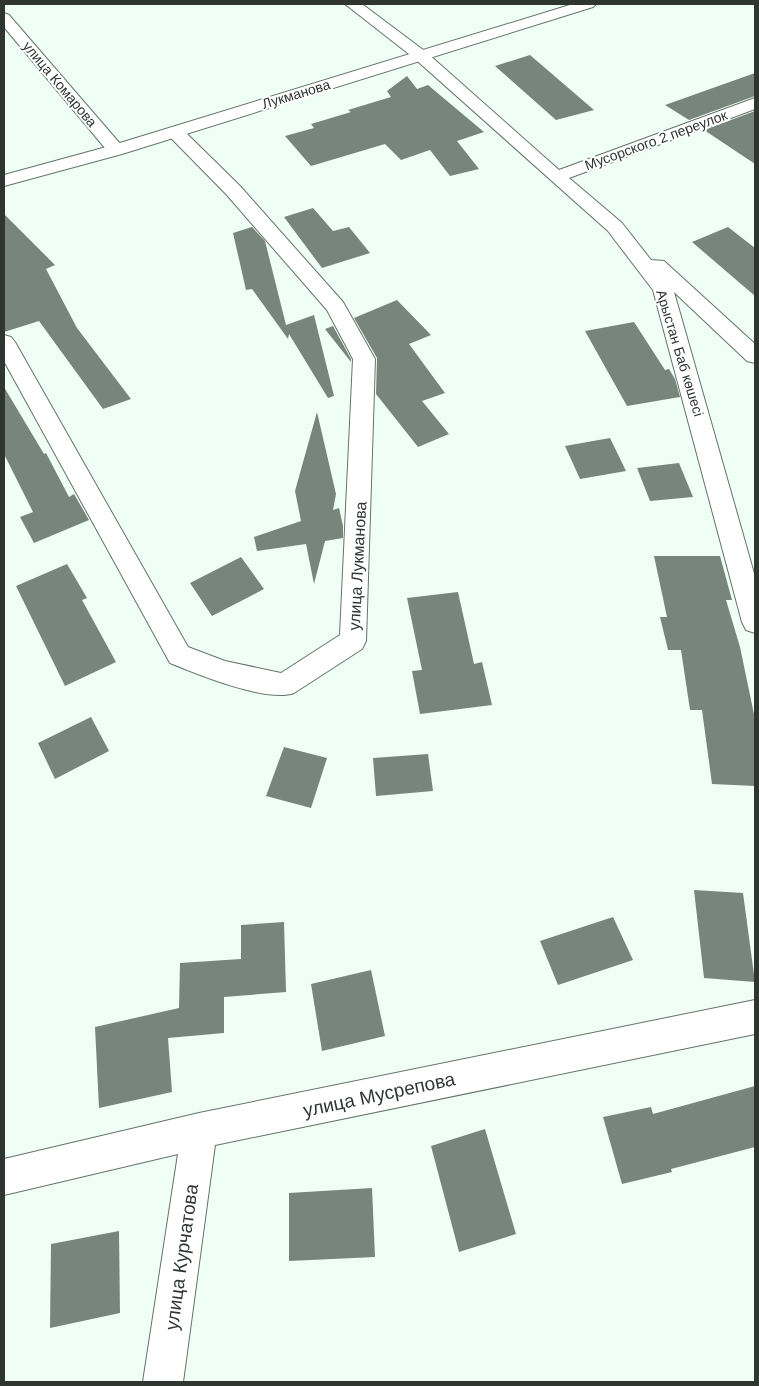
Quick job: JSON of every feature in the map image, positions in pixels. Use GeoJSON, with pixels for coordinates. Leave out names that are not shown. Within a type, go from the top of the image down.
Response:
{"type":"FeatureCollection","features":[{"type":"Feature","properties":{"kind":"street","name":"Арыстан Баб көшесі"},"geometry":{"type":"LineString","coordinates":[[353,4],[420,55],[556,177],[615,227],[663,289],[755,622]]}},
{"type":"Feature","properties":{"kind":"street","name":"Лукманова"},"geometry":{"type":"LineString","coordinates":[[4,181],[116,150],[588,4]]}},
{"type":"Feature","properties":{"kind":"street","name":"улица Комарова"},"geometry":{"type":"LineString","coordinates":[[4,18],[116,150]]}},
{"type":"Feature","properties":{"kind":"street","name":"Мусорского 2 переулок"},"geometry":{"type":"LineString","coordinates":[[556,177],[755,103]]}},
{"type":"Feature","properties":{"kind":"street","name":"улица Лукманова"},"geometry":{"type":"LineString","coordinates":[[4,342],[179,655],[224,672],[284,685],[353,641],[364,359],[336,307],[233,190],[175,132]]}},
{"type":"Feature","properties":{"kind":"street"},"geometry":{"type":"LineString","coordinates":[[615,227],[755,356]]}},
{"type":"Feature","properties":{"kind":"street"},"geometry":{"type":"LineString","coordinates":[[736,338],[755,329]]}},
{"type":"Feature","properties":{"kind":"street","name":"улица Мусрепова"},"geometry":{"type":"LineString","coordinates":[[4,1177],[199,1131],[755,1017]]}},
{"type":"Feature","properties":{"kind":"street","name":"улица Курчатова"},"geometry":{"type":"LineString","coordinates":[[163,1382],[199,1131]]}},
{"type":"Feature","properties":{"kind":"building"},"geometry":{"type":"Polygon","coordinates":[[[530,55],[594,110],[556,120],[495,66],[530,55]]]}},
{"type":"Feature","properties":{"kind":"building"},"geometry":{"type":"Polygon","coordinates":[[[755,73],[755,96],[689,120],[665,105],[755,73]]]}},
{"type":"Feature","properties":{"kind":"building"},"geometry":{"type":"Polygon","coordinates":[[[407,76],[417,89],[428,85],[484,132],[457,141],[479,169],[450,176],[430,150],[401,160],[385,144],[311,166],[285,136],[314,128],[311,124],[351,112],[348,110],[391,97],[387,91],[407,76]]]}},
{"type":"Feature","properties":{"kind":"building"},"geometry":{"type":"Polygon","coordinates":[[[755,111],[755,164],[704,130],[755,111]]]}},
{"type":"Feature","properties":{"kind":"building"},"geometry":{"type":"Polygon","coordinates":[[[313,208],[333,231],[349,227],[370,253],[322,268],[284,217],[313,208]]]}},
{"type":"Feature","properties":{"kind":"building"},"geometry":{"type":"Polygon","coordinates":[[[4,214],[55,265],[46,269],[77,328],[131,399],[103,409],[39,321],[4,332],[4,214]]]}},
{"type":"Feature","properties":{"kind":"building"},"geometry":{"type":"Polygon","coordinates":[[[252,227],[265,241],[286,325],[314,315],[334,396],[328,398],[289,334],[288,339],[252,289],[246,290],[233,233],[252,227]]]}},
{"type":"Feature","properties":{"kind":"building"},"geometry":{"type":"Polygon","coordinates":[[[728,227],[755,248],[755,296],[692,242],[728,227]]]}},
{"type":"Feature","properties":{"kind":"building"},"geometry":{"type":"Polygon","coordinates":[[[397,300],[431,335],[409,344],[445,393],[422,401],[449,434],[418,447],[376,394],[377,358],[354,318],[397,300]]]}},
{"type":"Feature","properties":{"kind":"building"},"geometry":{"type":"Polygon","coordinates":[[[634,322],[665,370],[669,369],[675,379],[680,397],[627,406],[585,331],[634,322]]]}},
{"type":"Feature","properties":{"kind":"building"},"geometry":{"type":"Polygon","coordinates":[[[333,326],[351,359],[351,362],[325,329],[333,326]]]}},
{"type":"Feature","properties":{"kind":"building"},"geometry":{"type":"Polygon","coordinates":[[[4,387],[44,454],[46,453],[69,497],[74,494],[89,520],[34,543],[20,517],[33,512],[4,454],[4,387]]]}},
{"type":"Feature","properties":{"kind":"building"},"geometry":{"type":"Polygon","coordinates":[[[317,412],[336,494],[333,510],[339,508],[343,526],[343,538],[325,541],[314,584],[306,544],[257,551],[254,537],[301,521],[295,491],[317,412]]]}},
{"type":"Feature","properties":{"kind":"building"},"geometry":{"type":"Polygon","coordinates":[[[610,438],[626,471],[580,479],[565,446],[610,438]]]}},
{"type":"Feature","properties":{"kind":"building"},"geometry":{"type":"Polygon","coordinates":[[[679,463],[693,497],[650,501],[637,468],[679,463]]]}},
{"type":"Feature","properties":{"kind":"building"},"geometry":{"type":"Polygon","coordinates":[[[654,556],[720,556],[732,600],[726,600],[740,647],[755,719],[755,786],[712,784],[702,710],[690,710],[681,650],[668,650],[660,617],[667,617],[654,556]]]}},
{"type":"Feature","properties":{"kind":"building"},"geometry":{"type":"Polygon","coordinates":[[[241,557],[264,589],[212,616],[190,583],[241,557]]]}},
{"type":"Feature","properties":{"kind":"building"},"geometry":{"type":"Polygon","coordinates":[[[67,564],[87,598],[82,600],[116,662],[65,686],[16,586],[67,564]]]}},
{"type":"Feature","properties":{"kind":"building"},"geometry":{"type":"Polygon","coordinates":[[[458,592],[474,664],[482,662],[492,705],[420,714],[412,671],[422,670],[407,598],[458,592]]]}},
{"type":"Feature","properties":{"kind":"building"},"geometry":{"type":"Polygon","coordinates":[[[91,717],[109,751],[55,779],[38,743],[91,717]]]}},
{"type":"Feature","properties":{"kind":"building"},"geometry":{"type":"Polygon","coordinates":[[[284,747],[327,758],[311,808],[266,796],[284,747]]]}},
{"type":"Feature","properties":{"kind":"building"},"geometry":{"type":"Polygon","coordinates":[[[428,754],[433,791],[376,796],[373,758],[428,754]]]}},
{"type":"Feature","properties":{"kind":"building"},"geometry":{"type":"Polygon","coordinates":[[[694,890],[743,893],[755,982],[704,978],[694,890]]]}},
{"type":"Feature","properties":{"kind":"building"},"geometry":{"type":"Polygon","coordinates":[[[613,917],[633,960],[558,985],[540,941],[613,917]]]}},
{"type":"Feature","properties":{"kind":"building"},"geometry":{"type":"Polygon","coordinates":[[[284,922],[286,992],[224,997],[224,1033],[168,1038],[172,1092],[99,1108],[95,1027],[179,1008],[180,963],[241,959],[241,925],[284,922]]]}},
{"type":"Feature","properties":{"kind":"building"},"geometry":{"type":"Polygon","coordinates":[[[371,970],[385,1036],[322,1051],[311,984],[371,970]]]}},
{"type":"Feature","properties":{"kind":"building"},"geometry":{"type":"Polygon","coordinates":[[[755,1086],[755,1147],[671,1169],[672,1172],[622,1184],[603,1117],[651,1107],[653,1114],[755,1086]]]}},
{"type":"Feature","properties":{"kind":"building"},"geometry":{"type":"Polygon","coordinates":[[[485,1129],[516,1234],[459,1252],[431,1146],[485,1129]]]}},
{"type":"Feature","properties":{"kind":"building"},"geometry":{"type":"Polygon","coordinates":[[[372,1188],[375,1257],[289,1261],[289,1193],[372,1188]]]}},
{"type":"Feature","properties":{"kind":"building"},"geometry":{"type":"Polygon","coordinates":[[[119,1231],[120,1313],[50,1328],[51,1244],[119,1231]]]}}]}
